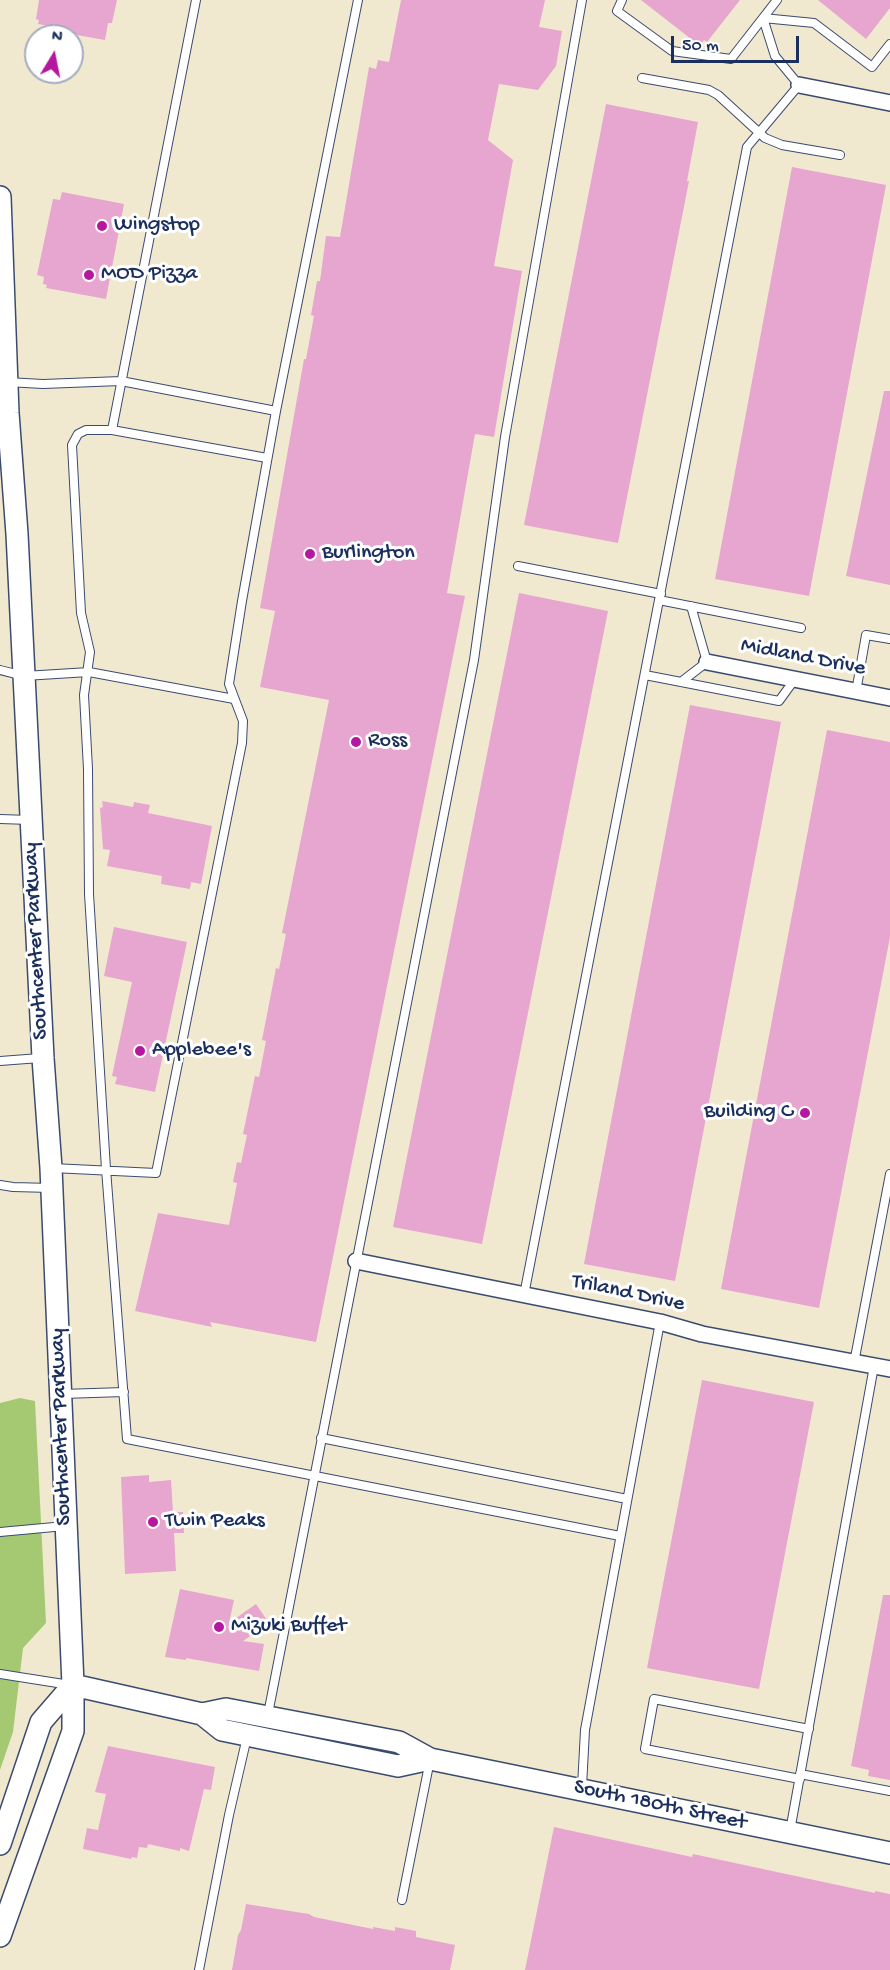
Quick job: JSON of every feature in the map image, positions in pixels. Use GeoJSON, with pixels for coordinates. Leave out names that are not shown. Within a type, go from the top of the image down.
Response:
{"type":"FeatureCollection","features":[{"type":"Feature","properties":{"kind":"main road","name":"Southcenter Parkway"},"geometry":{"type":"LineString","coordinates":[[0,197],[2,380],[24,676],[43,1058],[52,1178],[73,1685],[73,1731],[0,1936]]}},
{"type":"Feature","properties":{"kind":"main road","name":"South 180th Street"},"geometry":{"type":"LineString","coordinates":[[73,1685],[202,1714],[226,1709],[399,1742],[430,1759],[890,1853]]}},
{"type":"Feature","properties":{"kind":"main road"},"geometry":{"type":"LineString","coordinates":[[0,1844],[41,1722],[73,1685]]}},
{"type":"Feature","properties":{"kind":"main road","name":"South 180th Street"},"geometry":{"type":"LineString","coordinates":[[202,1714],[222,1730],[398,1766],[430,1759]]}},
{"type":"Feature","properties":{"kind":"street"},"geometry":{"type":"LineString","coordinates":[[799,85],[890,103]]}},
{"type":"Feature","properties":{"kind":"street","name":"Midland Drive"},"geometry":{"type":"LineString","coordinates":[[708,662],[890,698]]}},
{"type":"Feature","properties":{"kind":"street","name":"Triland Drive"},"geometry":{"type":"LineString","coordinates":[[356,1261],[660,1322],[702,1334],[890,1369]]}},
{"type":"Feature","properties":{"kind":"lane"},"geometry":{"type":"LineString","coordinates":[[112,429],[196,0]]}},
{"type":"Feature","properties":{"kind":"lane"},"geometry":{"type":"LineString","coordinates":[[0,1185],[13,1187],[106,1169],[156,1173],[242,743],[243,721],[229,684],[267,458],[357,0]]}},
{"type":"Feature","properties":{"kind":"lane"},"geometry":{"type":"LineString","coordinates":[[267,1718],[474,660],[505,437],[582,0]]}},
{"type":"Feature","properties":{"kind":"lane"},"geometry":{"type":"LineString","coordinates":[[622,0],[617,11],[672,51],[732,59],[777,0]]}},
{"type":"Feature","properties":{"kind":"lane"},"geometry":{"type":"LineString","coordinates":[[763,18],[814,24],[872,67],[890,44]]}},
{"type":"Feature","properties":{"kind":"lane"},"geometry":{"type":"LineString","coordinates":[[525,1295],[747,147],[799,85],[775,56],[763,18]]}},
{"type":"Feature","properties":{"kind":"lane"},"geometry":{"type":"LineString","coordinates":[[642,78],[709,90],[718,95],[765,138],[782,145],[840,154]]}},
{"type":"Feature","properties":{"kind":"lane"},"geometry":{"type":"LineString","coordinates":[[2,380],[43,384],[121,381],[276,411]]}},
{"type":"Feature","properties":{"kind":"lane"},"geometry":{"type":"LineString","coordinates":[[267,458],[112,429],[87,430],[78,434],[72,445],[81,613],[90,652],[84,695],[88,769],[89,894],[106,1169],[127,1439],[620,1536]]}},
{"type":"Feature","properties":{"kind":"lane"},"geometry":{"type":"LineString","coordinates":[[518,566],[691,606],[801,628]]}},
{"type":"Feature","properties":{"kind":"lane"},"geometry":{"type":"LineString","coordinates":[[681,682],[708,662],[691,606]]}},
{"type":"Feature","properties":{"kind":"lane"},"geometry":{"type":"LineString","coordinates":[[856,692],[866,635],[890,639]]}},
{"type":"Feature","properties":{"kind":"lane"},"geometry":{"type":"LineString","coordinates":[[0,670],[24,676],[88,672],[234,699]]}},
{"type":"Feature","properties":{"kind":"lane"},"geometry":{"type":"LineString","coordinates":[[645,675],[779,701],[795,679]]}},
{"type":"Feature","properties":{"kind":"lane"},"geometry":{"type":"LineString","coordinates":[[0,819],[31,820]]}},
{"type":"Feature","properties":{"kind":"lane"},"geometry":{"type":"LineString","coordinates":[[0,1062],[43,1058]]}},
{"type":"Feature","properties":{"kind":"lane"},"geometry":{"type":"LineString","coordinates":[[854,1363],[890,1174]]}},
{"type":"Feature","properties":{"kind":"lane"},"geometry":{"type":"LineString","coordinates":[[582,1790],[585,1730],[660,1322]]}},
{"type":"Feature","properties":{"kind":"lane"},"geometry":{"type":"LineString","coordinates":[[790,1833],[874,1366]]}},
{"type":"Feature","properties":{"kind":"lane"},"geometry":{"type":"LineString","coordinates":[[61,1394],[124,1392]]}},
{"type":"Feature","properties":{"kind":"lane"},"geometry":{"type":"LineString","coordinates":[[321,1438],[627,1499]]}},
{"type":"Feature","properties":{"kind":"lane"},"geometry":{"type":"LineString","coordinates":[[0,1532],[66,1526]]}},
{"type":"Feature","properties":{"kind":"lane"},"geometry":{"type":"LineString","coordinates":[[0,1674],[73,1685]]}},
{"type":"Feature","properties":{"kind":"lane"},"geometry":{"type":"LineString","coordinates":[[809,1729],[654,1699],[645,1749],[890,1791]]}},
{"type":"Feature","properties":{"kind":"lane"},"geometry":{"type":"LineString","coordinates":[[199,1970],[229,1815],[248,1735]]}},
{"type":"Feature","properties":{"kind":"lane"},"geometry":{"type":"LineString","coordinates":[[402,1900],[430,1759]]}},
{"type":"Feature","properties":{"kind":"green space"},"geometry":{"type":"Polygon","coordinates":[[[20,1398],[35,1401],[46,1623],[23,1648],[13,1732],[0,1770],[0,1403],[20,1398]]]}},
{"type":"Feature","properties":{"kind":"building"},"geometry":{"type":"Polygon","coordinates":[[[39,0],[117,0],[112,23],[108,23],[105,40],[84,36],[84,24],[38,24],[39,20],[36,19],[39,0]]]}},
{"type":"Feature","properties":{"kind":"building"},"geometry":{"type":"Polygon","coordinates":[[[401,0],[545,0],[539,27],[562,31],[556,66],[538,90],[499,84],[488,140],[513,160],[494,266],[522,271],[494,437],[475,434],[447,593],[465,596],[316,1342],[210,1322],[212,1327],[135,1311],[158,1213],[229,1225],[237,1183],[233,1182],[237,1162],[241,1163],[247,1135],[243,1134],[255,1076],[259,1077],[266,1041],[262,1040],[276,968],[279,969],[286,934],[282,933],[329,700],[260,687],[275,611],[260,608],[304,359],[306,359],[314,316],[311,315],[317,281],[320,281],[326,236],[340,237],[369,67],[376,69],[378,60],[389,62],[401,0]]]}},
{"type":"Feature","properties":{"kind":"building"},"geometry":{"type":"Polygon","coordinates":[[[641,0],[740,0],[707,42],[704,40],[700,46],[641,0]]]}},
{"type":"Feature","properties":{"kind":"building"},"geometry":{"type":"Polygon","coordinates":[[[818,0],[890,0],[890,8],[866,39],[818,0]]]}},
{"type":"Feature","properties":{"kind":"building"},"geometry":{"type":"Polygon","coordinates":[[[606,104],[698,122],[687,181],[689,181],[618,543],[524,525],[606,104]]]}},
{"type":"Feature","properties":{"kind":"building"},"geometry":{"type":"Polygon","coordinates":[[[792,167],[886,185],[809,596],[715,579],[792,167]]]}},
{"type":"Feature","properties":{"kind":"building"},"geometry":{"type":"Polygon","coordinates":[[[62,192],[124,204],[106,299],[46,288],[47,285],[43,284],[44,277],[37,275],[53,199],[60,200],[62,192]]]}},
{"type":"Feature","properties":{"kind":"building"},"geometry":{"type":"Polygon","coordinates":[[[884,391],[890,391],[890,585],[846,576],[884,391]]]}},
{"type":"Feature","properties":{"kind":"building"},"geometry":{"type":"Polygon","coordinates":[[[519,593],[608,611],[482,1244],[393,1227],[519,593]]]}},
{"type":"Feature","properties":{"kind":"building"},"geometry":{"type":"Polygon","coordinates":[[[690,705],[781,722],[675,1281],[584,1264],[690,705]]]}},
{"type":"Feature","properties":{"kind":"building","name":"Building C"},"geometry":{"type":"Polygon","coordinates":[[[827,730],[890,742],[890,937],[819,1308],[721,1289],[827,730]]]}},
{"type":"Feature","properties":{"kind":"building"},"geometry":{"type":"Polygon","coordinates":[[[102,801],[133,807],[134,802],[150,805],[148,813],[212,826],[201,884],[191,882],[190,889],[161,884],[162,876],[107,866],[110,850],[103,849],[100,808],[103,807],[102,801]]]}},
{"type":"Feature","properties":{"kind":"building"},"geometry":{"type":"Polygon","coordinates":[[[114,927],[187,942],[155,1092],[115,1084],[117,1077],[112,1076],[132,982],[104,976],[114,927]]]}},
{"type":"Feature","properties":{"kind":"building"},"geometry":{"type":"Polygon","coordinates":[[[702,1380],[814,1402],[759,1689],[647,1668],[702,1380]]]}},
{"type":"Feature","properties":{"kind":"building","name":"Twin Peaks"},"geometry":{"type":"Polygon","coordinates":[[[149,1475],[149,1482],[171,1480],[173,1512],[183,1512],[184,1533],[174,1533],[176,1571],[125,1574],[121,1477],[149,1475]]]}},
{"type":"Feature","properties":{"kind":"building","name":"Mizuki Buffet"},"geometry":{"type":"Polygon","coordinates":[[[180,1589],[234,1600],[229,1623],[256,1604],[269,1623],[243,1641],[264,1644],[259,1671],[186,1658],[186,1660],[165,1657],[180,1589]]]}},
{"type":"Feature","properties":{"kind":"building"},"geometry":{"type":"Polygon","coordinates":[[[883,1595],[890,1595],[890,1780],[868,1776],[869,1770],[851,1766],[883,1595]]]}},
{"type":"Feature","properties":{"kind":"building"},"geometry":{"type":"Polygon","coordinates":[[[108,1746],[215,1767],[211,1790],[204,1789],[189,1851],[148,1844],[147,1848],[139,1847],[137,1858],[132,1857],[131,1859],[83,1849],[87,1828],[98,1830],[106,1794],[95,1792],[108,1746]]]}},
{"type":"Feature","properties":{"kind":"building"},"geometry":{"type":"Polygon","coordinates":[[[554,1827],[692,1857],[693,1854],[875,1893],[875,1891],[890,1894],[890,1970],[525,1970],[554,1827]]]}},
{"type":"Feature","properties":{"kind":"building"},"geometry":{"type":"Polygon","coordinates":[[[246,1904],[309,1914],[373,1929],[373,1927],[395,1931],[395,1927],[416,1931],[416,1937],[455,1945],[450,1970],[232,1970],[246,1904]]]}},
{"type":"Feature","properties":{"kind":"place","name":"Wingstop"},"geometry":{"type":"Point","coordinates":[102,226]}},
{"type":"Feature","properties":{"kind":"place","name":"MOD Pizza"},"geometry":{"type":"Point","coordinates":[89,275]}},
{"type":"Feature","properties":{"kind":"place","name":"Burlington"},"geometry":{"type":"Point","coordinates":[310,554]}},
{"type":"Feature","properties":{"kind":"place","name":"Ross"},"geometry":{"type":"Point","coordinates":[356,742]}},
{"type":"Feature","properties":{"kind":"place","name":"Applebee's"},"geometry":{"type":"Point","coordinates":[140,1051]}},
{"type":"Feature","properties":{"kind":"place","name":"Building C"},"geometry":{"type":"Point","coordinates":[805,1113]}},
{"type":"Feature","properties":{"kind":"place","name":"Twin Peaks"},"geometry":{"type":"Point","coordinates":[153,1522]}},
{"type":"Feature","properties":{"kind":"place","name":"Mizuki Buffet"},"geometry":{"type":"Point","coordinates":[219,1627]}}]}
